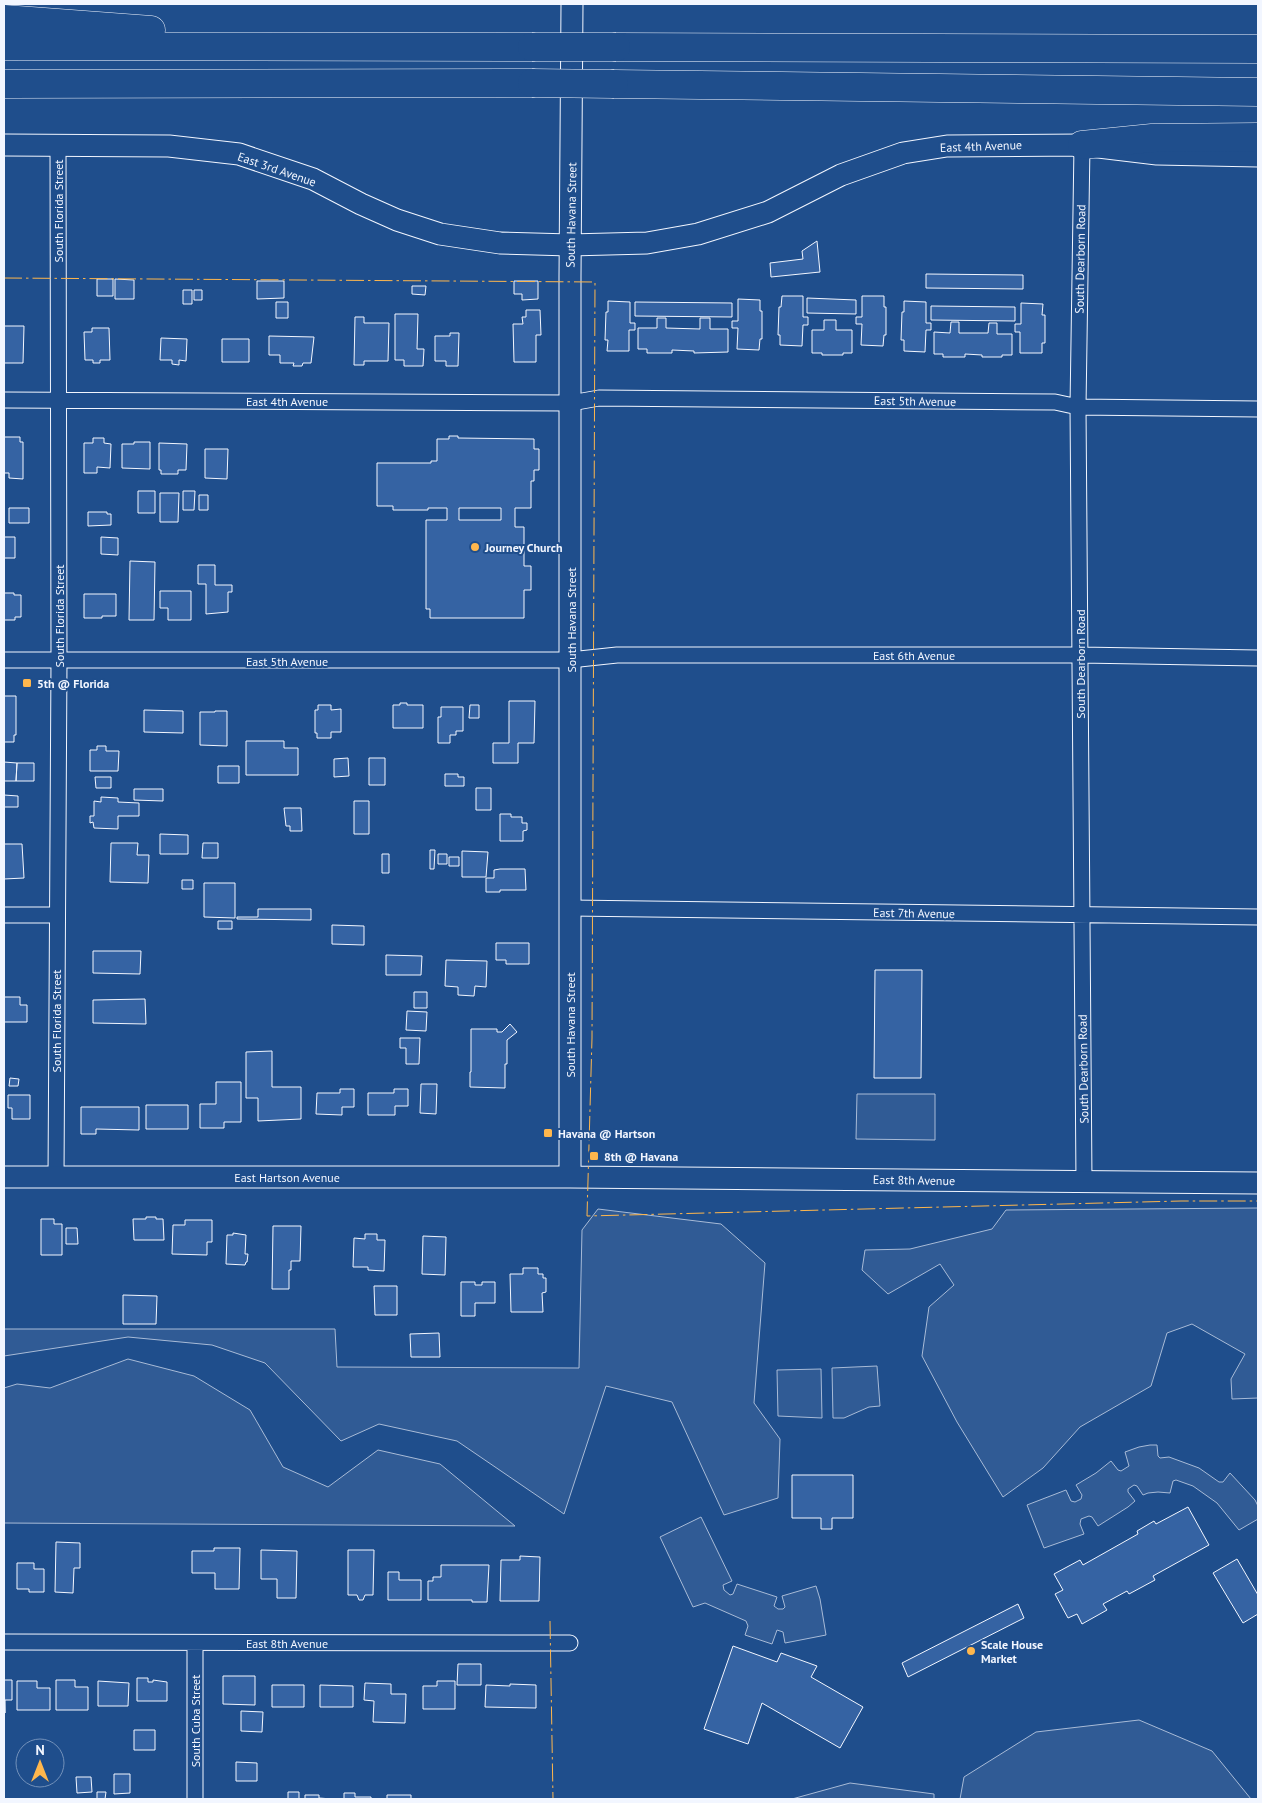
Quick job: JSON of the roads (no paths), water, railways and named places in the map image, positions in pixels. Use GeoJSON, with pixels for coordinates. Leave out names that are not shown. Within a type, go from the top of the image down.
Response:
{"type":"FeatureCollection","features":[{"type":"Feature","properties":{"kind":"highway"},"geometry":{"type":"LineString","coordinates":[[4,19],[440,47]]}},
{"type":"Feature","properties":{"kind":"highway"},"geometry":{"type":"LineString","coordinates":[[4,46],[1258,49]]}},
{"type":"Feature","properties":{"kind":"highway"},"geometry":{"type":"LineString","coordinates":[[4,84],[532,83],[1258,92]]}},
{"type":"Feature","properties":{"kind":"highway"},"geometry":{"type":"LineString","coordinates":[[1082,145],[1152,138],[1258,137]]}},
{"type":"Feature","properties":{"kind":"street","name":"South Havana Street"},"geometry":{"type":"LineString","coordinates":[[570,1177],[570,245],[572,4]]}},
{"type":"Feature","properties":{"kind":"street","name":"South Florida Street"},"geometry":{"type":"LineString","coordinates":[[56,1178],[56,915],[59,661],[58,144]]}},
{"type":"Feature","properties":{"kind":"street","name":"East 3rd Avenue"},"geometry":{"type":"LineString","coordinates":[[4,145],[169,146],[239,154],[313,179],[397,220],[440,234],[500,244],[570,245]]}},
{"type":"Feature","properties":{"kind":"street","name":"East 4th Avenue"},"geometry":{"type":"LineString","coordinates":[[570,245],[647,243],[698,234],[768,212],[841,175],[902,153],[947,146],[1082,145],[1157,154],[1258,156]]}},
{"type":"Feature","properties":{"kind":"street","name":"South Dearborn Road"},"geometry":{"type":"LineString","coordinates":[[1082,145],[1078,407],[1084,1182]]}},
{"type":"Feature","properties":{"kind":"street","name":"East 5th Avenue"},"geometry":{"type":"LineString","coordinates":[[571,403],[609,398],[1055,402],[1078,407],[1258,409]]}},
{"type":"Feature","properties":{"kind":"street","name":"East 4th Avenue"},"geometry":{"type":"LineString","coordinates":[[4,400],[571,403]]}},
{"type":"Feature","properties":{"kind":"street","name":"East 6th Avenue"},"geometry":{"type":"LineString","coordinates":[[570,660],[617,655],[1080,655],[1258,658]]}},
{"type":"Feature","properties":{"kind":"street","name":"East 5th Avenue"},"geometry":{"type":"LineString","coordinates":[[4,660],[570,660]]}},
{"type":"Feature","properties":{"kind":"street","name":"East 7th Avenue"},"geometry":{"type":"LineString","coordinates":[[570,908],[1258,917]]}},
{"type":"Feature","properties":{"kind":"street"},"geometry":{"type":"LineString","coordinates":[[4,915],[56,915]]}},
{"type":"Feature","properties":{"kind":"street","name":"East Hartson Avenue"},"geometry":{"type":"LineString","coordinates":[[4,1177],[570,1177]]}},
{"type":"Feature","properties":{"kind":"street","name":"East 8th Avenue"},"geometry":{"type":"LineString","coordinates":[[570,1177],[1258,1184]]}},
{"type":"Feature","properties":{"kind":"street","name":"East 8th Avenue"},"geometry":{"type":"LineString","coordinates":[[4,1642],[570,1643]]}},
{"type":"Feature","properties":{"kind":"street","name":"South Cuba Street"},"geometry":{"type":"LineString","coordinates":[[195,1643],[195,1799]]}},
{"type":"Feature","properties":{"kind":"place","name":"Journey Church"},"geometry":{"type":"Point","coordinates":[475,547]}},
{"type":"Feature","properties":{"kind":"place","name":"5th @ Florida"},"geometry":{"type":"Point","coordinates":[27,683]}},
{"type":"Feature","properties":{"kind":"place","name":"Havana @ Hartson"},"geometry":{"type":"Point","coordinates":[548,1133]}},
{"type":"Feature","properties":{"kind":"place","name":"8th @ Havana"},"geometry":{"type":"Point","coordinates":[594,1156]}},
{"type":"Feature","properties":{"kind":"place","name":"Scale House Market"},"geometry":{"type":"Point","coordinates":[971,1651]}}]}
